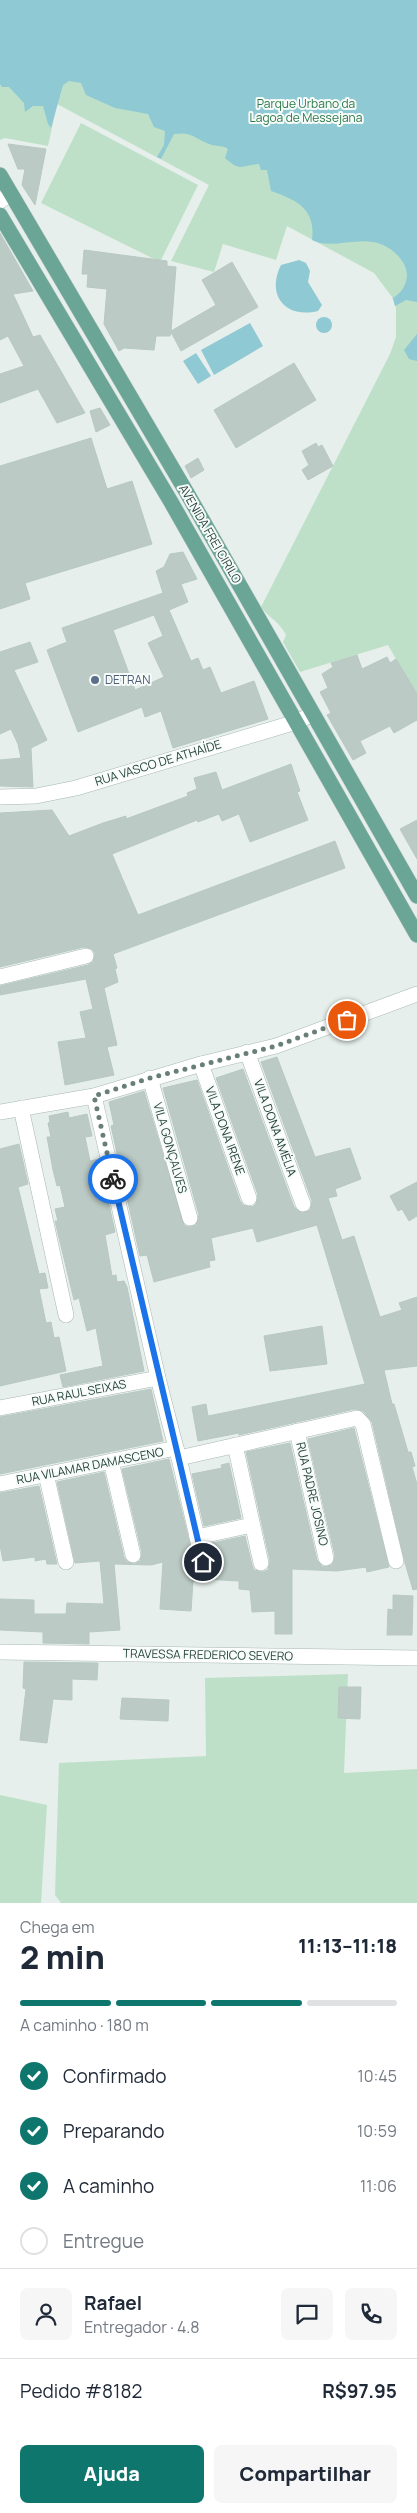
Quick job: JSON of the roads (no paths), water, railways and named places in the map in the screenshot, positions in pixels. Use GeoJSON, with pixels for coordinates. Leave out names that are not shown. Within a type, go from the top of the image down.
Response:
{"type":"FeatureCollection","features":[{"type":"Feature","properties":{"kind":"main road","name":"AVENIDA FREI CIRILO"},"geometry":{"type":"LineString","coordinates":[[0,175],[5,197],[187,493],[417,896]]}},
{"type":"Feature","properties":{"kind":"main road","name":"AVENIDA FREI CIRILO"},"geometry":{"type":"LineString","coordinates":[[0,215],[171,502],[417,935]]}},
{"type":"Feature","properties":{"kind":"street","name":"RUA VASCO DE ATHAÍDE"},"geometry":{"type":"LineString","coordinates":[[0,797],[36,796],[76,788],[296,722],[313,714]]}},
{"type":"Feature","properties":{"kind":"street"},"geometry":{"type":"LineString","coordinates":[[0,978],[86,956]]}},
{"type":"Feature","properties":{"kind":"street"},"geometry":{"type":"LineString","coordinates":[[0,1112],[94,1096],[150,1078],[276,1046],[417,994]]}},
{"type":"Feature","properties":{"kind":"street","name":"VILA DONA AMÉLIA"},"geometry":{"type":"LineString","coordinates":[[247,1052],[303,1204]]}},
{"type":"Feature","properties":{"kind":"street","name":"VILA DONA IRENE"},"geometry":{"type":"LineString","coordinates":[[201,1064],[249,1198]]}},
{"type":"Feature","properties":{"kind":"street","name":"VILA GONÇALVES"},"geometry":{"type":"LineString","coordinates":[[150,1078],[190,1218]]}},
{"type":"Feature","properties":{"kind":"street"},"geometry":{"type":"LineString","coordinates":[[94,1096],[158,1378],[178,1453],[203,1562]]}},
{"type":"Feature","properties":{"kind":"street"},"geometry":{"type":"LineString","coordinates":[[21,1108],[66,1315]]}},
{"type":"Feature","properties":{"kind":"street","name":"RUA RAUL SEIXAS"},"geometry":{"type":"LineString","coordinates":[[0,1408],[158,1378]]}},
{"type":"Feature","properties":{"kind":"street","name":"RUA VILAMAR DAMASCENO"},"geometry":{"type":"LineString","coordinates":[[0,1484],[112,1462],[235,1445],[359,1419],[363,1424],[396,1561]]}},
{"type":"Feature","properties":{"kind":"street","name":"RUA PADRE JOSINO"},"geometry":{"type":"LineString","coordinates":[[297,1431],[326,1558]]}},
{"type":"Feature","properties":{"kind":"street"},"geometry":{"type":"LineString","coordinates":[[235,1445],[261,1563]]}},
{"type":"Feature","properties":{"kind":"street"},"geometry":{"type":"LineString","coordinates":[[112,1462],[133,1556]]}},
{"type":"Feature","properties":{"kind":"street"},"geometry":{"type":"LineString","coordinates":[[46,1474],[66,1562]]}},
{"type":"Feature","properties":{"kind":"street"},"geometry":{"type":"LineString","coordinates":[[197,1537],[252,1525]]}},
{"type":"Feature","properties":{"kind":"street","name":"TRAVESSA FREDERICO SEVERO"},"geometry":{"type":"LineString","coordinates":[[0,1652],[417,1658]]}},
{"type":"Feature","properties":{"kind":"water","name":"Parque Urbano da Lagoa de Messejana"},"geometry":{"type":"Polygon","coordinates":[[[0,0],[417,0],[417,302],[406,300],[395,306],[393,298],[404,286],[407,273],[401,260],[389,248],[367,241],[332,244],[312,240],[311,221],[303,207],[289,198],[271,191],[267,170],[261,170],[259,164],[238,167],[230,162],[225,158],[228,149],[226,148],[212,145],[190,135],[174,134],[161,159],[157,157],[164,145],[165,131],[154,127],[148,114],[115,108],[86,95],[81,83],[69,81],[63,85],[51,128],[43,106],[33,106],[25,112],[24,103],[9,87],[2,87],[0,84],[0,0]]]}},
{"type":"Feature","properties":{"kind":"water"},"geometry":{"type":"Polygon","coordinates":[[[299,260],[306,263],[310,271],[308,282],[322,305],[318,311],[306,313],[288,308],[277,295],[277,276],[281,265],[299,260]]]}},
{"type":"Feature","properties":{"kind":"water"},"geometry":{"type":"Polygon","coordinates":[[[324,317],[330,319],[332,325],[330,331],[324,333],[318,331],[316,325],[318,319],[324,317]]]}},
{"type":"Feature","properties":{"kind":"water"},"geometry":{"type":"Polygon","coordinates":[[[250,323],[263,346],[214,375],[201,350],[250,323]]]}},
{"type":"Feature","properties":{"kind":"water"},"geometry":{"type":"Polygon","coordinates":[[[417,334],[417,361],[409,359],[404,350],[417,334]]]}},
{"type":"Feature","properties":{"kind":"water"},"geometry":{"type":"Polygon","coordinates":[[[196,353],[211,376],[198,384],[183,361],[196,353]]]}},
{"type":"Feature","properties":{"kind":"place","name":"DETRAN"},"geometry":{"type":"Point","coordinates":[95,680]}}]}
